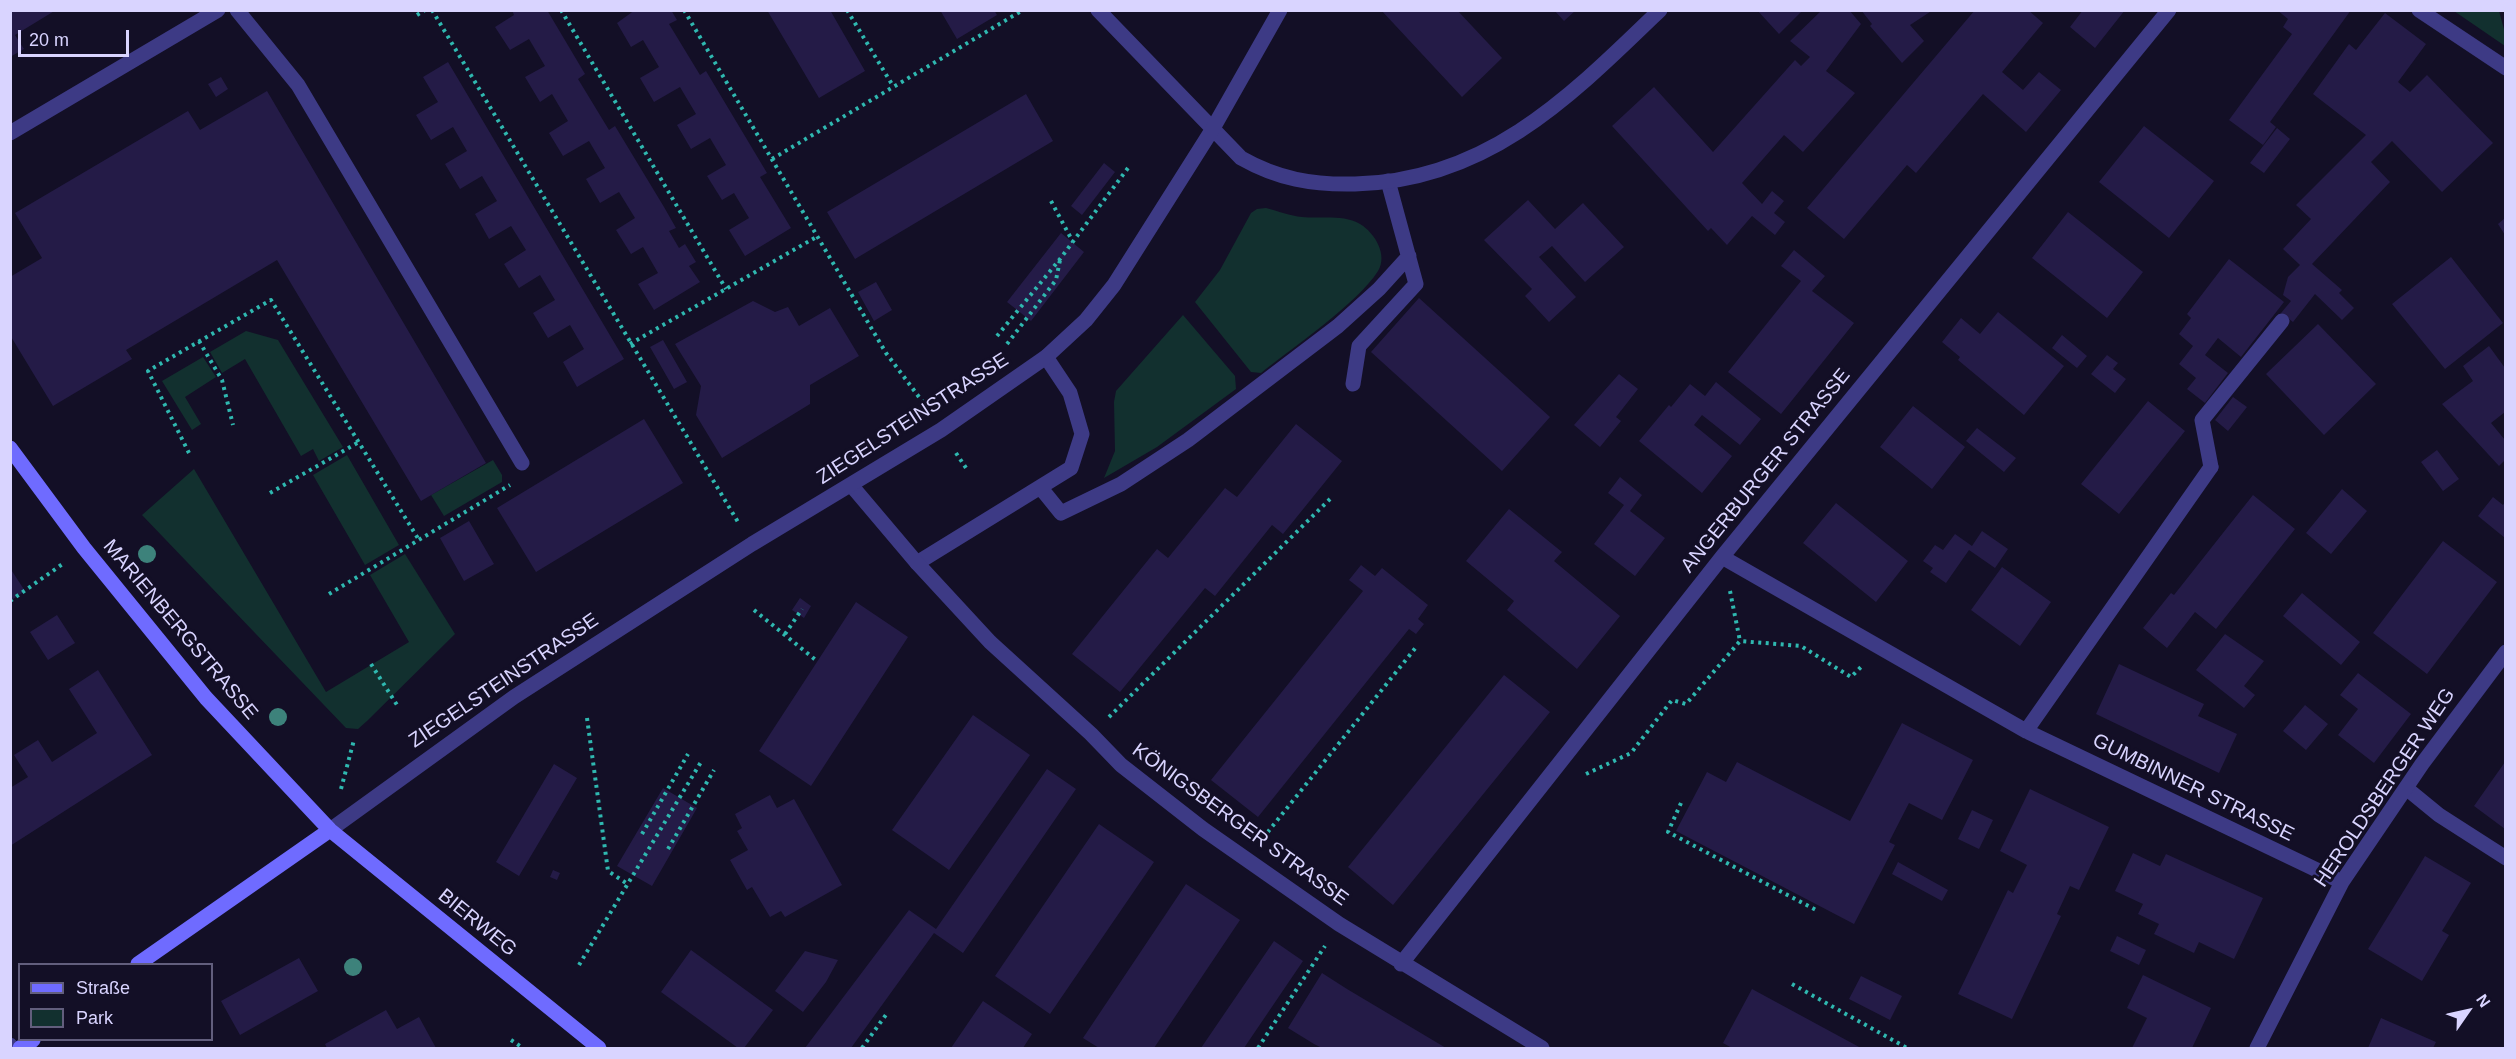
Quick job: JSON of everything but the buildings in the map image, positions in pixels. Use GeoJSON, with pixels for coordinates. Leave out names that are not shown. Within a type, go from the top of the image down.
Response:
{"type":"FeatureCollection","features":[{"type":"Feature","properties":{"kind":"main road","name":"MARIENBERGSTRASSE"},"geometry":{"type":"LineString","coordinates":[[10,448],[84,548],[206,698],[330,830]]}},
{"type":"Feature","properties":{"kind":"main road","name":"ZIEGELSTEINSTRASSE"},"geometry":{"type":"LineString","coordinates":[[139,963],[330,830]]}},
{"type":"Feature","properties":{"kind":"main road","name":"BIERWEG"},"geometry":{"type":"LineString","coordinates":[[330,830],[599,1048]]}},
{"type":"Feature","properties":{"kind":"street"},"geometry":{"type":"LineString","coordinates":[[10,133],[218,10]]}},
{"type":"Feature","properties":{"kind":"street"},"geometry":{"type":"LineString","coordinates":[[237,10],[298,85],[522,463]]}},
{"type":"Feature","properties":{"kind":"street"},"geometry":{"type":"LineString","coordinates":[[1098,10],[1241,158],[1264,171],[1298,182],[1329,184],[1388,181],[1446,169],[1502,143],[1546,112],[1660,10]]}},
{"type":"Feature","properties":{"kind":"street","name":"ZIEGELSTEINSTRASSE"},"geometry":{"type":"LineString","coordinates":[[330,830],[493,711],[752,544],[941,430],[1046,357],[1086,320],[1113,285],[1212,130],[1280,10]]}},
{"type":"Feature","properties":{"kind":"street","name":"ANGERBURGER STRASSE"},"geometry":{"type":"LineString","coordinates":[[1401,964],[1722,557],[2169,10]]}},
{"type":"Feature","properties":{"kind":"street"},"geometry":{"type":"LineString","coordinates":[[2419,10],[2505,68]]}},
{"type":"Feature","properties":{"kind":"street"},"geometry":{"type":"LineString","coordinates":[[1353,384],[1359,346],[1416,284],[1388,181]]}},
{"type":"Feature","properties":{"kind":"street"},"geometry":{"type":"LineString","coordinates":[[1040,487],[1061,513],[1121,484],[1188,440],[1338,326],[1379,290],[1408,256]]}},
{"type":"Feature","properties":{"kind":"street"},"geometry":{"type":"LineString","coordinates":[[2026,731],[2211,467],[2202,420],[2282,321]]}},
{"type":"Feature","properties":{"kind":"street"},"geometry":{"type":"LineString","coordinates":[[917,563],[1071,468],[1082,434],[1070,393],[1046,357]]}},
{"type":"Feature","properties":{"kind":"street","name":"KÖNIGSBERGER STRASSE"},"geometry":{"type":"LineString","coordinates":[[851,485],[917,563],[990,642],[1091,734],[1120,765],[1245,860],[1339,924],[1401,964],[1542,1048]]}},
{"type":"Feature","properties":{"kind":"street","name":"GUMBINNER STRASSE"},"geometry":{"type":"LineString","coordinates":[[1722,557],[2026,731],[2342,882]]}},
{"type":"Feature","properties":{"kind":"street","name":"HEROLDSBERGER WEG"},"geometry":{"type":"LineString","coordinates":[[2257,1048],[2342,882],[2406,788],[2505,652]]}},
{"type":"Feature","properties":{"kind":"street"},"geometry":{"type":"LineString","coordinates":[[2406,788],[2439,815],[2505,858]]}},
{"type":"Feature","properties":{"kind":"path"},"geometry":{"type":"LineString","coordinates":[[417,15],[425,10]]}},
{"type":"Feature","properties":{"kind":"path"},"geometry":{"type":"LineString","coordinates":[[432,10],[630,344],[752,544]]}},
{"type":"Feature","properties":{"kind":"path"},"geometry":{"type":"LineString","coordinates":[[561,10],[726,289]]}},
{"type":"Feature","properties":{"kind":"path"},"geometry":{"type":"LineString","coordinates":[[684,10],[886,353],[911,383],[966,468]]}},
{"type":"Feature","properties":{"kind":"path"},"geometry":{"type":"LineString","coordinates":[[847,10],[892,86]]}},
{"type":"Feature","properties":{"kind":"path"},"geometry":{"type":"LineString","coordinates":[[772,159],[1023,10]]}},
{"type":"Feature","properties":{"kind":"path"},"geometry":{"type":"LineString","coordinates":[[997,336],[1046,272],[1060,259],[1128,168]]}},
{"type":"Feature","properties":{"kind":"path"},"geometry":{"type":"LineString","coordinates":[[1051,201],[1072,242]]}},
{"type":"Feature","properties":{"kind":"path"},"geometry":{"type":"LineString","coordinates":[[630,344],[818,236]]}},
{"type":"Feature","properties":{"kind":"path"},"geometry":{"type":"LineString","coordinates":[[1007,344],[1056,280],[1060,259]]}},
{"type":"Feature","properties":{"kind":"path"},"geometry":{"type":"LineString","coordinates":[[189,453],[148,371],[271,300],[418,540]]}},
{"type":"Feature","properties":{"kind":"path"},"geometry":{"type":"LineString","coordinates":[[199,341],[222,380],[233,426]]}},
{"type":"Feature","properties":{"kind":"path"},"geometry":{"type":"LineString","coordinates":[[270,493],[358,442]]}},
{"type":"Feature","properties":{"kind":"path"},"geometry":{"type":"LineString","coordinates":[[329,594],[509,486],[522,463]]}},
{"type":"Feature","properties":{"kind":"path"},"geometry":{"type":"LineString","coordinates":[[1091,734],[1330,499]]}},
{"type":"Feature","properties":{"kind":"path"},"geometry":{"type":"LineString","coordinates":[[10,601],[84,548]]}},
{"type":"Feature","properties":{"kind":"path"},"geometry":{"type":"LineString","coordinates":[[1722,557],[1740,640]]}},
{"type":"Feature","properties":{"kind":"path"},"geometry":{"type":"LineString","coordinates":[[785,634],[802,609]]}},
{"type":"Feature","properties":{"kind":"path"},"geometry":{"type":"LineString","coordinates":[[754,610],[817,661]]}},
{"type":"Feature","properties":{"kind":"path"},"geometry":{"type":"LineString","coordinates":[[1740,640],[1801,646],[1851,677],[1881,648]]}},
{"type":"Feature","properties":{"kind":"path"},"geometry":{"type":"LineString","coordinates":[[1580,777],[1631,753],[1672,700],[1686,704],[1740,640]]}},
{"type":"Feature","properties":{"kind":"path"},"geometry":{"type":"LineString","coordinates":[[1245,860],[1417,646]]}},
{"type":"Feature","properties":{"kind":"path"},"geometry":{"type":"LineString","coordinates":[[371,664],[397,705]]}},
{"type":"Feature","properties":{"kind":"path"},"geometry":{"type":"LineString","coordinates":[[587,718],[608,871],[629,885]]}},
{"type":"Feature","properties":{"kind":"path"},"geometry":{"type":"LineString","coordinates":[[642,834],[688,754]]}},
{"type":"Feature","properties":{"kind":"path"},"geometry":{"type":"LineString","coordinates":[[579,965],[701,762]]}},
{"type":"Feature","properties":{"kind":"path"},"geometry":{"type":"LineString","coordinates":[[668,849],[714,770]]}},
{"type":"Feature","properties":{"kind":"path"},"geometry":{"type":"LineString","coordinates":[[1681,803],[1668,832],[1816,910]]}},
{"type":"Feature","properties":{"kind":"path"},"geometry":{"type":"LineString","coordinates":[[1258,1048],[1339,924]]}},
{"type":"Feature","properties":{"kind":"path"},"geometry":{"type":"LineString","coordinates":[[1792,984],[1907,1048]]}},
{"type":"Feature","properties":{"kind":"path"},"geometry":{"type":"LineString","coordinates":[[862,1048],[888,1012]]}},
{"type":"Feature","properties":{"kind":"path"},"geometry":{"type":"LineString","coordinates":[[511,1040],[523,1048]]}},
{"type":"Feature","properties":{"kind":"green space"},"geometry":{"type":"Polygon","coordinates":[[[2454,11],[2499,11],[2505,33],[2505,46],[2454,11]]]}},
{"type":"Feature","properties":{"kind":"green space"},"geometry":{"type":"Polygon","coordinates":[[[1266,208],[1288,215],[1339,218],[1360,224],[1375,239],[1382,258],[1378,271],[1356,297],[1324,325],[1261,373],[1251,372],[1195,302],[1220,270],[1251,213],[1257,209],[1266,208]]]}},
{"type":"Feature","properties":{"kind":"green space"},"geometry":{"type":"Polygon","coordinates":[[[1183,315],[1235,376],[1236,389],[1157,447],[1104,478],[1115,451],[1114,402],[1116,391],[1183,315]]]}},
{"type":"Feature","properties":{"kind":"green space"},"geometry":{"type":"Polygon","coordinates":[[[246,331],[278,340],[343,447],[319,461],[313,449],[301,456],[245,359],[222,373],[210,352],[246,331]]]}},
{"type":"Feature","properties":{"kind":"green space"},"geometry":{"type":"Polygon","coordinates":[[[203,357],[216,377],[185,397],[201,424],[192,430],[162,381],[203,357]]]}},
{"type":"Feature","properties":{"kind":"green space"},"geometry":{"type":"Polygon","coordinates":[[[347,455],[399,545],[365,565],[313,475],[347,455]]]}},
{"type":"Feature","properties":{"kind":"green space"},"geometry":{"type":"Polygon","coordinates":[[[493,460],[502,475],[502,482],[444,516],[431,495],[493,460]]]}},
{"type":"Feature","properties":{"kind":"green space"},"geometry":{"type":"Polygon","coordinates":[[[194,469],[326,692],[409,642],[370,575],[405,554],[455,634],[358,729],[346,728],[142,515],[194,469]]]}}]}
